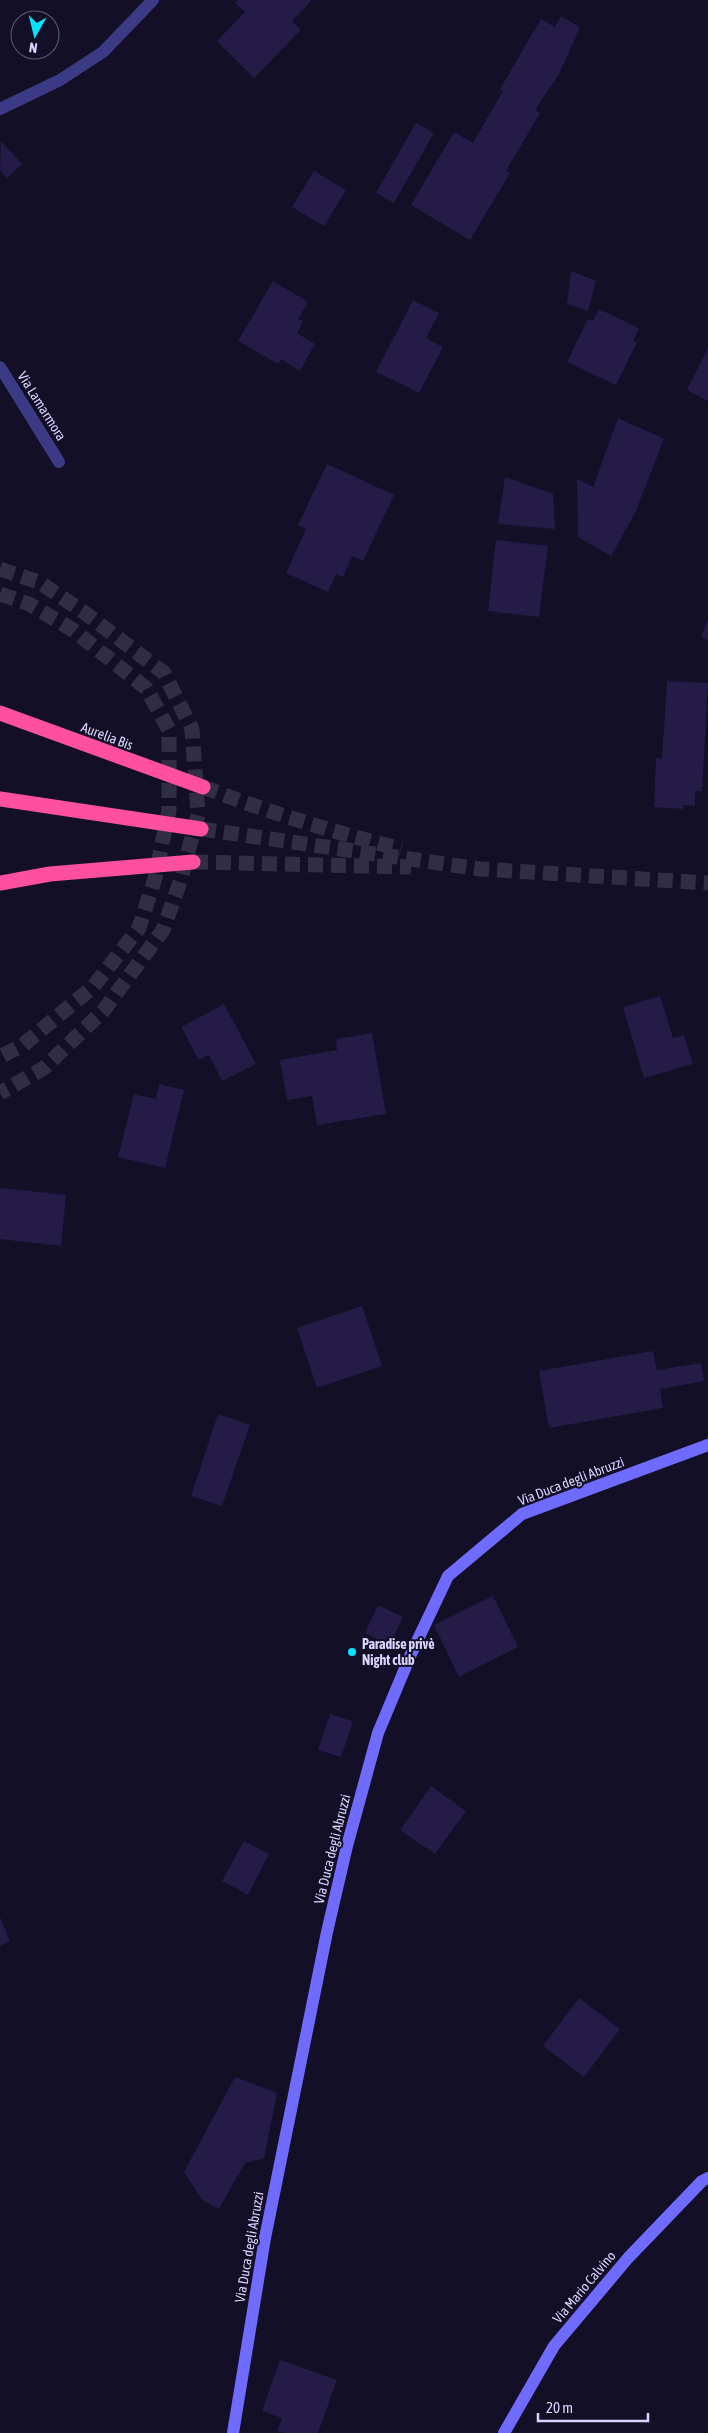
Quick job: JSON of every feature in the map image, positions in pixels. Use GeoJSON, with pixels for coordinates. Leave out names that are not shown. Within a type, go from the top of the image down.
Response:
{"type":"FeatureCollection","features":[{"type":"Feature","properties":{"kind":"highway","name":"Aurelia Bis"},"geometry":{"type":"LineString","coordinates":[[0,713],[203,787]]}},
{"type":"Feature","properties":{"kind":"highway"},"geometry":{"type":"LineString","coordinates":[[0,799],[201,829]]}},
{"type":"Feature","properties":{"kind":"highway"},"geometry":{"type":"LineString","coordinates":[[0,884],[50,874],[193,862]]}},
{"type":"Feature","properties":{"kind":"street"},"geometry":{"type":"LineString","coordinates":[[0,109],[60,80],[103,52],[153,0]]}},
{"type":"Feature","properties":{"kind":"street","name":"Via Lamarmora"},"geometry":{"type":"LineString","coordinates":[[0,367],[59,462]]}},
{"type":"Feature","properties":{"kind":"street","name":"Via Duca degli Abruzzi"},"geometry":{"type":"LineString","coordinates":[[233,2433],[265,2238],[327,1932],[347,1846],[378,1734],[411,1654],[448,1576],[522,1514],[708,1445]]}},
{"type":"Feature","properties":{"kind":"street","name":"Via Mario Calvino"},"geometry":{"type":"LineString","coordinates":[[504,2433],[554,2346],[628,2258],[702,2181],[708,2178]]}},
{"type":"Feature","properties":{"kind":"building"},"geometry":{"type":"Polygon","coordinates":[[[238,0],[312,0],[292,21],[301,30],[254,78],[217,41],[245,12],[235,3],[238,0]]]}},
{"type":"Feature","properties":{"kind":"building"},"geometry":{"type":"Polygon","coordinates":[[[561,16],[580,27],[559,74],[535,110],[540,113],[506,171],[510,173],[470,240],[411,205],[454,132],[473,143],[503,91],[500,89],[541,19],[555,27],[561,16]]]}},
{"type":"Feature","properties":{"kind":"building"},"geometry":{"type":"Polygon","coordinates":[[[416,123],[434,133],[394,203],[376,193],[416,123]]]}},
{"type":"Feature","properties":{"kind":"building"},"geometry":{"type":"Polygon","coordinates":[[[1,141],[22,164],[7,178],[0,170],[1,141]]]}},
{"type":"Feature","properties":{"kind":"building"},"geometry":{"type":"Polygon","coordinates":[[[314,171],[346,190],[324,226],[292,207],[314,171]]]}},
{"type":"Feature","properties":{"kind":"building"},"geometry":{"type":"Polygon","coordinates":[[[571,271],[596,281],[588,311],[567,304],[571,271]]]}},
{"type":"Feature","properties":{"kind":"building"},"geometry":{"type":"Polygon","coordinates":[[[273,281],[308,302],[298,319],[303,321],[297,333],[315,344],[300,371],[281,359],[278,364],[238,341],[273,281]]]}},
{"type":"Feature","properties":{"kind":"building"},"geometry":{"type":"Polygon","coordinates":[[[413,300],[439,313],[426,338],[443,347],[419,393],[376,372],[413,300]]]}},
{"type":"Feature","properties":{"kind":"building"},"geometry":{"type":"Polygon","coordinates":[[[599,309],[639,328],[633,341],[637,342],[616,385],[567,362],[588,319],[593,321],[599,309]]]}},
{"type":"Feature","properties":{"kind":"building"},"geometry":{"type":"Polygon","coordinates":[[[708,348],[708,401],[687,390],[708,348]]]}},
{"type":"Feature","properties":{"kind":"building"},"geometry":{"type":"Polygon","coordinates":[[[618,418],[664,439],[636,511],[611,556],[578,537],[577,479],[593,487],[618,418]]]}},
{"type":"Feature","properties":{"kind":"building"},"geometry":{"type":"Polygon","coordinates":[[[327,464],[394,495],[363,561],[352,556],[343,577],[336,574],[328,592],[286,573],[306,529],[298,525],[327,464]]]}},
{"type":"Feature","properties":{"kind":"building"},"geometry":{"type":"Polygon","coordinates":[[[505,477],[553,494],[555,529],[498,524],[505,477]]]}},
{"type":"Feature","properties":{"kind":"building"},"geometry":{"type":"Polygon","coordinates":[[[496,540],[548,546],[539,617],[488,611],[496,540]]]}},
{"type":"Feature","properties":{"kind":"building"},"geometry":{"type":"Polygon","coordinates":[[[708,619],[708,640],[701,637],[708,619]]]}},
{"type":"Feature","properties":{"kind":"building"},"geometry":{"type":"Polygon","coordinates":[[[667,681],[708,683],[702,791],[695,791],[695,806],[683,805],[683,809],[654,807],[656,758],[662,759],[667,681]]]}},
{"type":"Feature","properties":{"kind":"building"},"geometry":{"type":"Polygon","coordinates":[[[660,996],[673,1038],[684,1035],[693,1064],[644,1078],[623,1007],[660,996]]]}},
{"type":"Feature","properties":{"kind":"building"},"geometry":{"type":"Polygon","coordinates":[[[224,1004],[256,1064],[222,1081],[209,1055],[199,1060],[181,1027],[224,1004]]]}},
{"type":"Feature","properties":{"kind":"building"},"geometry":{"type":"Polygon","coordinates":[[[372,1033],[386,1114],[317,1125],[312,1096],[287,1100],[280,1060],[337,1050],[336,1039],[372,1033]]]}},
{"type":"Feature","properties":{"kind":"building"},"geometry":{"type":"Polygon","coordinates":[[[159,1084],[184,1090],[165,1168],[118,1157],[134,1094],[156,1099],[159,1084]]]}},
{"type":"Feature","properties":{"kind":"building"},"geometry":{"type":"Polygon","coordinates":[[[0,1188],[66,1195],[61,1246],[0,1239],[0,1188]]]}},
{"type":"Feature","properties":{"kind":"building"},"geometry":{"type":"Polygon","coordinates":[[[362,1306],[382,1366],[317,1388],[297,1328],[362,1306]]]}},
{"type":"Feature","properties":{"kind":"building"},"geometry":{"type":"Polygon","coordinates":[[[653,1351],[657,1370],[701,1363],[704,1381],[660,1389],[663,1408],[549,1428],[539,1371],[653,1351]]]}},
{"type":"Feature","properties":{"kind":"building"},"geometry":{"type":"Polygon","coordinates":[[[218,1414],[250,1425],[222,1506],[191,1496],[218,1414]]]}},
{"type":"Feature","properties":{"kind":"building"},"geometry":{"type":"Polygon","coordinates":[[[493,1596],[518,1647],[459,1677],[434,1625],[493,1596]]]}},
{"type":"Feature","properties":{"kind":"building"},"geometry":{"type":"Polygon","coordinates":[[[378,1605],[403,1617],[390,1645],[365,1633],[378,1605]]]}},
{"type":"Feature","properties":{"kind":"building"},"geometry":{"type":"Polygon","coordinates":[[[330,1714],[353,1721],[341,1757],[318,1750],[330,1714]]]}},
{"type":"Feature","properties":{"kind":"building"},"geometry":{"type":"Polygon","coordinates":[[[431,1786],[466,1811],[435,1854],[400,1830],[431,1786]]]}},
{"type":"Feature","properties":{"kind":"building"},"geometry":{"type":"Polygon","coordinates":[[[244,1841],[269,1854],[248,1895],[222,1881],[244,1841]]]}},
{"type":"Feature","properties":{"kind":"building"},"geometry":{"type":"Polygon","coordinates":[[[0,1917],[10,1941],[0,1946],[0,1917]]]}},
{"type":"Feature","properties":{"kind":"building"},"geometry":{"type":"Polygon","coordinates":[[[579,1998],[620,2029],[584,2077],[543,2046],[579,1998]]]}},
{"type":"Feature","properties":{"kind":"building"},"geometry":{"type":"Polygon","coordinates":[[[235,2077],[277,2093],[264,2158],[245,2163],[219,2209],[202,2200],[184,2172],[235,2077]]]}},
{"type":"Feature","properties":{"kind":"building"},"geometry":{"type":"Polygon","coordinates":[[[280,2360],[337,2380],[318,2433],[284,2433],[277,2431],[282,2418],[262,2411],[280,2360]]]}},
{"type":"Feature","properties":{"kind":"tunnel"},"geometry":{"type":"LineString","coordinates":[[0,569],[39,582],[85,613],[164,673],[192,729],[198,815],[180,882],[163,930],[104,1010],[44,1068],[0,1093]]}},
{"type":"Feature","properties":{"kind":"tunnel"},"geometry":{"type":"LineString","coordinates":[[0,594],[29,604],[73,630],[146,688],[169,730],[169,810],[155,878],[139,928],[93,987],[23,1045],[0,1057]]}},
{"type":"Feature","properties":{"kind":"tunnel"},"geometry":{"type":"LineString","coordinates":[[203,787],[301,821],[401,849]]}},
{"type":"Feature","properties":{"kind":"tunnel"},"geometry":{"type":"LineString","coordinates":[[201,829],[480,869],[708,883]]}},
{"type":"Feature","properties":{"kind":"tunnel"},"geometry":{"type":"LineString","coordinates":[[193,862],[411,867]]}},
{"type":"Feature","properties":{"kind":"place","name":"Paradise privè Night club"},"geometry":{"type":"Point","coordinates":[352,1652]}}]}
